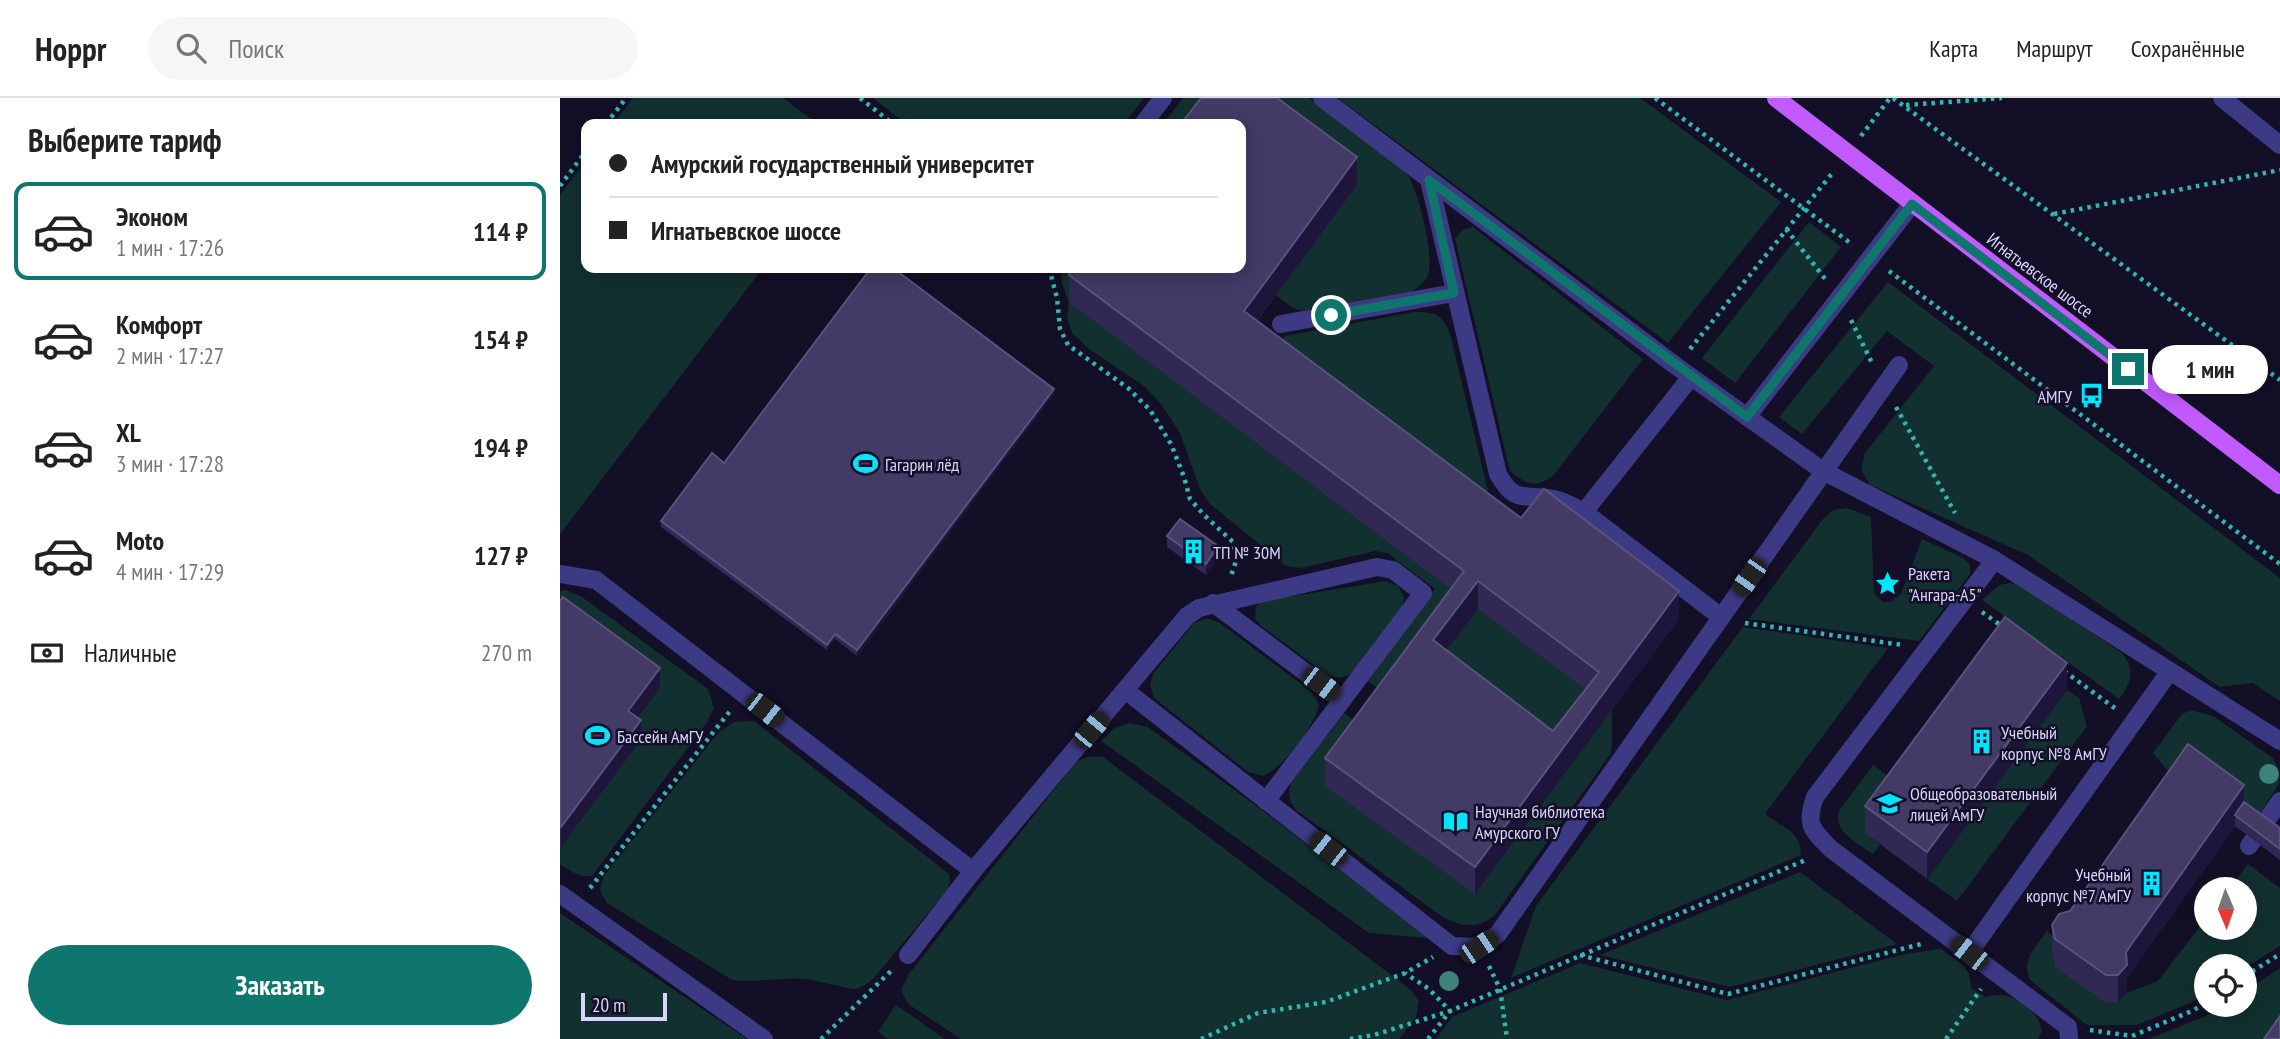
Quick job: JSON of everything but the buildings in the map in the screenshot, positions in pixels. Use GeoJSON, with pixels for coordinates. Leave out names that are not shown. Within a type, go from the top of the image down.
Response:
{"type":"FeatureCollection","features":[{"type":"Feature","properties":{"kind":"main road","name":"Игнатьевское шоссе"},"geometry":{"type":"LineString","coordinates":[[1776,98],[2280,485]]}},
{"type":"Feature","properties":{"kind":"lane"},"geometry":{"type":"LineString","coordinates":[[1147,119],[1163,98]]}},
{"type":"Feature","properties":{"kind":"lane"},"geometry":{"type":"LineString","coordinates":[[1322,98],[1676,366],[1823,471],[1993,559],[2280,741]]}},
{"type":"Feature","properties":{"kind":"lane"},"geometry":{"type":"LineString","coordinates":[[2222,98],[2280,145]]}},
{"type":"Feature","properties":{"kind":"lane"},"geometry":{"type":"LineString","coordinates":[[1429,180],[1498,474],[1507,491],[1523,498],[1549,498],[1564,502],[1584,512],[1721,617]]}},
{"type":"Feature","properties":{"kind":"lane"},"geometry":{"type":"LineString","coordinates":[[1747,417],[1912,204]]}},
{"type":"Feature","properties":{"kind":"lane"},"geometry":{"type":"LineString","coordinates":[[1281,324],[1454,293]]}},
{"type":"Feature","properties":{"kind":"lane"},"geometry":{"type":"LineString","coordinates":[[1125,690],[1451,946],[1479,947],[1498,934],[1899,365]]}},
{"type":"Feature","properties":{"kind":"lane"},"geometry":{"type":"LineString","coordinates":[[1584,512],[1692,377]]}},
{"type":"Feature","properties":{"kind":"lane"},"geometry":{"type":"LineString","coordinates":[[1993,559],[1965,600],[1815,797],[1809,815],[1815,833],[1831,849],[1994,972],[2069,1033]]}},
{"type":"Feature","properties":{"kind":"lane"},"geometry":{"type":"LineString","coordinates":[[908,955],[973,871],[1187,616],[1213,603],[1362,569],[1377,567],[1393,570],[1423,593],[1266,801]]}},
{"type":"Feature","properties":{"kind":"lane"},"geometry":{"type":"LineString","coordinates":[[560,574],[596,580],[973,871]]}},
{"type":"Feature","properties":{"kind":"lane"},"geometry":{"type":"LineString","coordinates":[[1213,603],[1342,700]]}},
{"type":"Feature","properties":{"kind":"lane"},"geometry":{"type":"LineString","coordinates":[[1969,953],[2170,671]]}},
{"type":"Feature","properties":{"kind":"lane"},"geometry":{"type":"LineString","coordinates":[[2249,846],[2280,801]]}},
{"type":"Feature","properties":{"kind":"lane"},"geometry":{"type":"LineString","coordinates":[[560,894],[764,1039]]}},
{"type":"Feature","properties":{"kind":"path"},"geometry":{"type":"LineString","coordinates":[[610,119],[626,98]]}},
{"type":"Feature","properties":{"kind":"path"},"geometry":{"type":"LineString","coordinates":[[860,98],[887,119]]}},
{"type":"Feature","properties":{"kind":"path"},"geometry":{"type":"LineString","coordinates":[[1655,98],[2280,564]]}},
{"type":"Feature","properties":{"kind":"path"},"geometry":{"type":"LineString","coordinates":[[1676,366],[1891,98],[1905,105],[2280,380]]}},
{"type":"Feature","properties":{"kind":"path"},"geometry":{"type":"LineString","coordinates":[[1905,105],[2002,98]]}},
{"type":"Feature","properties":{"kind":"path"},"geometry":{"type":"LineString","coordinates":[[560,186],[581,158]]}},
{"type":"Feature","properties":{"kind":"path"},"geometry":{"type":"LineString","coordinates":[[2054,214],[2280,170]]}},
{"type":"Feature","properties":{"kind":"path"},"geometry":{"type":"LineString","coordinates":[[1050,273],[1057,298],[1059,328],[1068,345],[1128,388],[1150,410],[1171,444],[1185,477],[1190,499],[1233,542],[1237,558],[1233,574],[1213,603]]}},
{"type":"Feature","properties":{"kind":"path"},"geometry":{"type":"LineString","coordinates":[[1965,600],[2010,632]]}},
{"type":"Feature","properties":{"kind":"path"},"geometry":{"type":"LineString","coordinates":[[1721,617],[1746,623],[1928,648]]}},
{"type":"Feature","properties":{"kind":"path"},"geometry":{"type":"LineString","coordinates":[[2055,665],[2134,722]]}},
{"type":"Feature","properties":{"kind":"path"},"geometry":{"type":"LineString","coordinates":[[576,905],[744,694]]}},
{"type":"Feature","properties":{"kind":"path"},"geometry":{"type":"LineString","coordinates":[[1350,1039],[1374,1035],[1450,1011],[1831,849]]}},
{"type":"Feature","properties":{"kind":"path"},"geometry":{"type":"LineString","coordinates":[[1580,955],[1728,994],[1948,937]]}},
{"type":"Feature","properties":{"kind":"path"},"geometry":{"type":"LineString","coordinates":[[1201,1039],[1258,1013],[1326,1002],[1405,973],[1451,946]]}},
{"type":"Feature","properties":{"kind":"path"},"geometry":{"type":"LineString","coordinates":[[1479,947],[1500,989],[1507,1039]]}},
{"type":"Feature","properties":{"kind":"path"},"geometry":{"type":"LineString","coordinates":[[2257,968],[2280,954]]}},
{"type":"Feature","properties":{"kind":"path"},"geometry":{"type":"LineString","coordinates":[[821,1039],[908,955]]}},
{"type":"Feature","properties":{"kind":"path"},"geometry":{"type":"LineString","coordinates":[[1946,1039],[1994,972]]}},
{"type":"Feature","properties":{"kind":"path"},"geometry":{"type":"LineString","coordinates":[[1405,973],[1429,989],[1450,1011]]}},
{"type":"Feature","properties":{"kind":"path"},"geometry":{"type":"LineString","coordinates":[[2069,1033],[2132,1036],[2194,1010]]}},
{"type":"Feature","properties":{"kind":"path"},"geometry":{"type":"LineString","coordinates":[[1428,1039],[1450,1011]]}},
{"type":"Feature","properties":{"kind":"green space"},"geometry":{"type":"Polygon","coordinates":[[[633,98],[783,98],[811,119],[617,119],[633,98]]]}},
{"type":"Feature","properties":{"kind":"green space"},"geometry":{"type":"Polygon","coordinates":[[[873,98],[1144,98],[1128,119],[900,119],[873,98]]]}},
{"type":"Feature","properties":{"kind":"green space"},"geometry":{"type":"Polygon","coordinates":[[[1183,98],[1221,98],[1206,119],[1167,119],[1183,98]]]}},
{"type":"Feature","properties":{"kind":"green space"},"geometry":{"type":"Polygon","coordinates":[[[1240,98],[1309,98],[1401,168],[1414,187],[1428,242],[1430,267],[1422,283],[1409,294],[1302,311],[1291,307],[1276,295],[1246,119],[1240,98]]]}},
{"type":"Feature","properties":{"kind":"green space"},"geometry":{"type":"Polygon","coordinates":[[[1338,98],[1640,98],[1781,202],[1668,343],[1338,98]]]}},
{"type":"Feature","properties":{"kind":"green space"},"geometry":{"type":"Polygon","coordinates":[[[581,167],[581,273],[759,273],[560,534],[560,195],[581,167]]]}},
{"type":"Feature","properties":{"kind":"green space"},"geometry":{"type":"Polygon","coordinates":[[[1809,222],[1841,247],[1735,383],[1702,358],[1809,222]]]}},
{"type":"Feature","properties":{"kind":"green space"},"geometry":{"type":"Polygon","coordinates":[[[1473,227],[1643,359],[1553,476],[1541,483],[1526,482],[1510,471],[1455,239],[1462,230],[1473,227]]]}},
{"type":"Feature","properties":{"kind":"green space"},"geometry":{"type":"Polygon","coordinates":[[[1061,273],[1101,273],[1464,598],[1390,697],[1368,681],[1435,589],[1387,553],[1375,551],[1301,568],[1286,566],[1209,503],[1200,489],[1180,433],[1162,405],[1144,386],[1089,349],[1073,334],[1067,319],[1069,302],[1062,284],[1061,273]]]}},
{"type":"Feature","properties":{"kind":"green space"},"geometry":{"type":"Polygon","coordinates":[[[1888,282],[2280,578],[2280,701],[2253,683],[2220,687],[2028,555],[1870,485],[1861,470],[1865,453],[1934,366],[1887,331],[1802,434],[1779,417],[1888,282]]]}},
{"type":"Feature","properties":{"kind":"green space"},"geometry":{"type":"Polygon","coordinates":[[[1414,312],[1437,316],[1444,322],[1450,334],[1497,528],[1268,354],[1285,336],[1414,312]]]}},
{"type":"Feature","properties":{"kind":"green space"},"geometry":{"type":"Polygon","coordinates":[[[1847,508],[1871,517],[1874,594],[1883,602],[1890,602],[1901,594],[1922,539],[1963,558],[1970,565],[1970,574],[1919,641],[1749,619],[1823,519],[1833,510],[1847,508]]]}},
{"type":"Feature","properties":{"kind":"green space"},"geometry":{"type":"Polygon","coordinates":[[[1386,581],[1398,586],[1404,597],[1402,609],[1353,673],[1341,678],[1329,676],[1261,626],[1255,618],[1256,607],[1263,601],[1386,581]]]}},
{"type":"Feature","properties":{"kind":"green space"},"geometry":{"type":"Polygon","coordinates":[[[1999,585],[2022,585],[2123,654],[2129,666],[2130,677],[2119,699],[1982,600],[1999,585]]]}},
{"type":"Feature","properties":{"kind":"green space"},"geometry":{"type":"Polygon","coordinates":[[[566,590],[582,597],[708,689],[714,708],[707,722],[592,876],[579,875],[560,864],[560,846],[640,741],[560,615],[560,591],[566,590]]]}},
{"type":"Feature","properties":{"kind":"green space"},"geometry":{"type":"Polygon","coordinates":[[[1478,609],[1599,699],[1553,758],[1433,667],[1478,609]]]}},
{"type":"Feature","properties":{"kind":"green space"},"geometry":{"type":"Polygon","coordinates":[[[1207,618],[1220,623],[1312,692],[1319,705],[1311,724],[1297,745],[1281,763],[1264,776],[1248,772],[1154,698],[1150,685],[1153,674],[1194,623],[1207,618]]]}},
{"type":"Feature","properties":{"kind":"green space"},"geometry":{"type":"Polygon","coordinates":[[[1743,627],[1888,648],[1765,814],[1794,835],[1798,840],[1801,855],[1511,978],[1536,906],[1743,627]]]}},
{"type":"Feature","properties":{"kind":"green space"},"geometry":{"type":"Polygon","coordinates":[[[2067,690],[2079,698],[2087,726],[1957,901],[1927,879],[2067,690]]]}},
{"type":"Feature","properties":{"kind":"green space"},"geometry":{"type":"Polygon","coordinates":[[[1612,709],[1610,755],[1494,916],[1476,925],[1464,925],[1444,918],[1296,810],[1290,799],[1293,780],[1344,713],[1366,730],[1475,894],[1612,709]]]}},
{"type":"Feature","properties":{"kind":"green space"},"geometry":{"type":"Polygon","coordinates":[[[2191,710],[2213,716],[2273,758],[2279,770],[2279,784],[2255,821],[2188,772],[2166,769],[2153,753],[2182,714],[2191,710]]]}},
{"type":"Feature","properties":{"kind":"green space"},"geometry":{"type":"Polygon","coordinates":[[[754,721],[949,874],[948,889],[874,978],[855,989],[805,979],[732,980],[607,903],[600,890],[604,876],[719,732],[734,722],[754,721]]]}},
{"type":"Feature","properties":{"kind":"green space"},"geometry":{"type":"Polygon","coordinates":[[[1129,723],[1148,727],[1262,810],[1428,938],[1369,933],[1101,741],[1113,729],[1129,723]]]}},
{"type":"Feature","properties":{"kind":"green space"},"geometry":{"type":"Polygon","coordinates":[[[1087,757],[1103,757],[1411,990],[1419,1001],[1416,1017],[1399,1039],[961,1039],[908,1004],[901,990],[909,974],[1076,762],[1087,757]]]}},
{"type":"Feature","properties":{"kind":"green space"},"geometry":{"type":"Polygon","coordinates":[[[1873,765],[1900,785],[1866,833],[1880,845],[1873,854],[1848,837],[1838,819],[1839,811],[1873,765]]]}},
{"type":"Feature","properties":{"kind":"green space"},"geometry":{"type":"Polygon","coordinates":[[[2248,864],[2280,888],[2280,946],[2257,960],[2257,954],[2194,954],[2192,1002],[2137,1025],[2087,1025],[2031,981],[2028,961],[2047,931],[2059,941],[2056,967],[2106,1003],[2118,1002],[2127,993],[2158,981],[2194,934],[2194,940],[2258,940],[2258,877],[2238,877],[2248,864]]]}},
{"type":"Feature","properties":{"kind":"green space"},"geometry":{"type":"Polygon","coordinates":[[[1800,872],[1897,944],[1730,987],[1600,955],[1800,872]]]}},
{"type":"Feature","properties":{"kind":"green space"},"geometry":{"type":"Polygon","coordinates":[[[560,913],[747,1039],[560,1039],[560,913]]]}},
{"type":"Feature","properties":{"kind":"green space"},"geometry":{"type":"Polygon","coordinates":[[[1941,949],[1966,969],[1971,988],[1985,997],[2008,996],[2028,1008],[2041,1025],[2042,1031],[2038,1039],[1436,1039],[1452,1017],[1580,963],[1727,1000],[1905,954],[1941,949]]]}},
{"type":"Feature","properties":{"kind":"green space"},"geometry":{"type":"Polygon","coordinates":[[[2280,968],[2280,1039],[2148,1039],[2204,1017],[2257,1017],[2257,983],[2280,968]]]}},
{"type":"Feature","properties":{"kind":"green space"},"geometry":{"type":"Polygon","coordinates":[[[896,1005],[945,1039],[888,1039],[878,1032],[896,1005]]]}},
{"type":"Feature","properties":{"kind":"place","name":"АМГУ"},"geometry":{"type":"Point","coordinates":[2092,396]}},
{"type":"Feature","properties":{"kind":"place","name":"Гагарин лёд"},"geometry":{"type":"Point","coordinates":[865,464]}},
{"type":"Feature","properties":{"kind":"place","name":"ТП № 30М"},"geometry":{"type":"Point","coordinates":[1193,552]}},
{"type":"Feature","properties":{"kind":"place","name":"Ракета \"Ангара-А5\""},"geometry":{"type":"Point","coordinates":[1888,583]}},
{"type":"Feature","properties":{"kind":"place","name":"Бассейн АмГУ"},"geometry":{"type":"Point","coordinates":[597,736]}},
{"type":"Feature","properties":{"kind":"place","name":"Учебный корпус №8 АмГУ"},"geometry":{"type":"Point","coordinates":[1981,742]}},
{"type":"Feature","properties":{"kind":"place","name":"Общеобразовательный лицей АмГУ"},"geometry":{"type":"Point","coordinates":[1890,803]}},
{"type":"Feature","properties":{"kind":"place","name":"Научная библиотека Амурского ГУ"},"geometry":{"type":"Point","coordinates":[1455,821]}},
{"type":"Feature","properties":{"kind":"place","name":"Учебный корпус №7 АмГУ"},"geometry":{"type":"Point","coordinates":[2151,884]}},
{"type":"Feature","properties":{"kind":"route"},"geometry":{"type":"LineString","coordinates":[[1331,315],[1454,293],[1429,180],[1747,417],[1912,204],[2128,369]]}}]}
